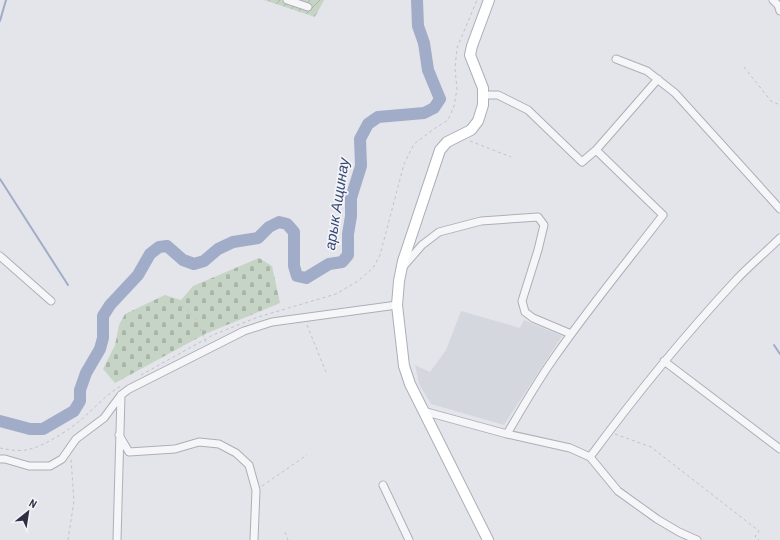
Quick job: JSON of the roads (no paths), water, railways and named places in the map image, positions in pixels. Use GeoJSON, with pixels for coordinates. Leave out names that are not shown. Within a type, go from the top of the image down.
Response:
{"type":"FeatureCollection","features":[{"type":"Feature","properties":{"kind":"main road"},"geometry":{"type":"LineString","coordinates":[[488,540],[410,384],[404,366],[397,305],[401,269],[440,150],[447,142],[471,130],[478,121],[483,105],[482,88],[470,55],[489,0]]}},
{"type":"Feature","properties":{"kind":"street"},"geometry":{"type":"LineString","coordinates":[[287,0],[308,7]]}},
{"type":"Feature","properties":{"kind":"street"},"geometry":{"type":"LineString","coordinates":[[773,0],[778,5],[780,11]]}},
{"type":"Feature","properties":{"kind":"street"},"geometry":{"type":"LineString","coordinates":[[616,59],[647,71],[675,93],[780,208]]}},
{"type":"Feature","properties":{"kind":"street"},"geometry":{"type":"LineString","coordinates":[[483,95],[498,95],[528,110],[582,162],[596,150],[658,79]]}},
{"type":"Feature","properties":{"kind":"street"},"geometry":{"type":"LineString","coordinates":[[507,434],[530,394],[571,334],[663,215],[596,150]]}},
{"type":"Feature","properties":{"kind":"street"},"geometry":{"type":"LineString","coordinates":[[401,269],[422,245],[439,232],[481,221],[538,217],[544,225],[522,301],[523,307],[525,312],[533,318],[571,334]]}},
{"type":"Feature","properties":{"kind":"street"},"geometry":{"type":"LineString","coordinates":[[590,458],[608,432],[664,361],[737,280],[780,238]]}},
{"type":"Feature","properties":{"kind":"street"},"geometry":{"type":"LineString","coordinates":[[0,256],[51,301]]}},
{"type":"Feature","properties":{"kind":"street"},"geometry":{"type":"LineString","coordinates":[[0,459],[29,466],[50,466],[62,459],[76,439],[104,418],[121,395],[244,331],[272,322],[397,305]]}},
{"type":"Feature","properties":{"kind":"street"},"geometry":{"type":"LineString","coordinates":[[664,361],[780,449]]}},
{"type":"Feature","properties":{"kind":"street"},"geometry":{"type":"LineString","coordinates":[[117,540],[121,395]]}},
{"type":"Feature","properties":{"kind":"street"},"geometry":{"type":"LineString","coordinates":[[423,411],[507,434],[570,448],[590,458],[618,491],[657,519],[679,532],[697,540]]}},
{"type":"Feature","properties":{"kind":"street"},"geometry":{"type":"LineString","coordinates":[[119,435],[129,452],[175,449],[199,442],[219,444],[236,453],[249,465],[256,490],[254,540]]}},
{"type":"Feature","properties":{"kind":"street"},"geometry":{"type":"LineString","coordinates":[[383,485],[409,540]]}},
{"type":"Feature","properties":{"kind":"waterway"},"geometry":{"type":"LineString","coordinates":[[0,21],[6,0]]}},
{"type":"Feature","properties":{"kind":"waterway","name":"арык Ащинау"},"geometry":{"type":"LineString","coordinates":[[0,421],[30,429],[43,429],[74,411],[80,401],[80,390],[86,373],[100,349],[103,338],[103,316],[110,305],[138,275],[150,254],[159,247],[167,246],[183,260],[194,264],[204,261],[218,249],[233,242],[258,238],[269,227],[279,222],[287,224],[294,232],[294,266],[297,276],[306,278],[329,264],[342,262],[348,255],[351,198],[361,166],[360,139],[368,124],[378,117],[424,113],[434,108],[440,99],[428,70],[424,43],[418,26],[417,0]]}},
{"type":"Feature","properties":{"kind":"waterway"},"geometry":{"type":"LineString","coordinates":[[0,179],[68,285]]}},
{"type":"Feature","properties":{"kind":"waterway"},"geometry":{"type":"LineString","coordinates":[[774,345],[780,354]]}}]}
